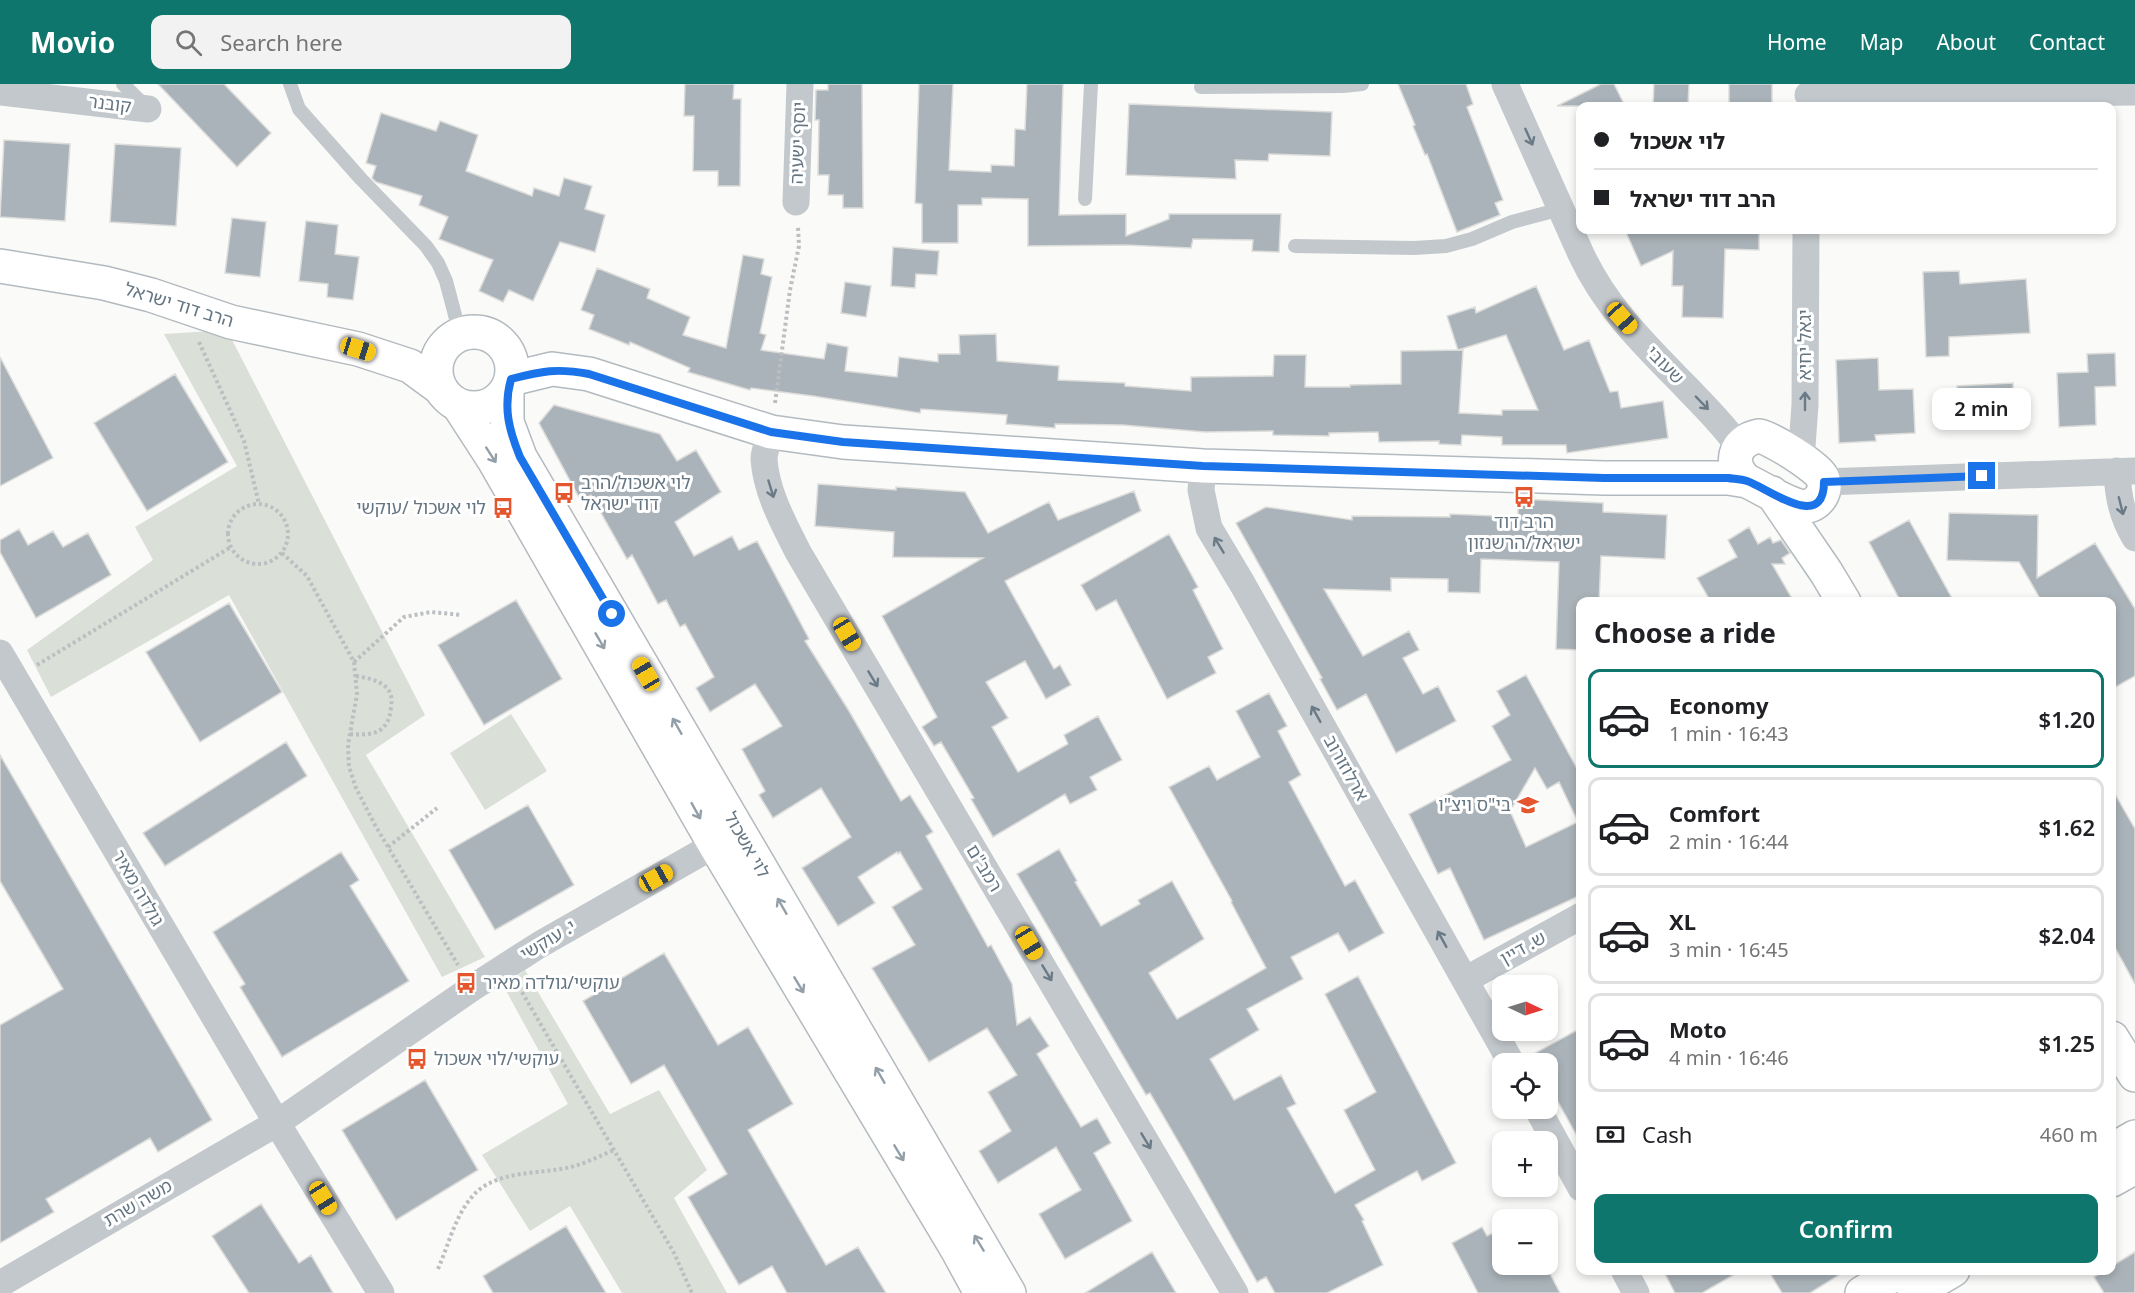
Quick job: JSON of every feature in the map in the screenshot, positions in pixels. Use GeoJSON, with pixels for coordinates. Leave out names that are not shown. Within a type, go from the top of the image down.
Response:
{"type":"FeatureCollection","features":[{"type":"Feature","properties":{"kind":"street","name":"יוסף ישעיה"},"geometry":{"type":"LineString","coordinates":[[796,202],[800,84]]}},
{"type":"Feature","properties":{"kind":"street","name":"שעובי"},"geometry":{"type":"LineString","coordinates":[[1505,84],[1592,277],[1606,300],[1647,348],[1723,426],[1739,447]]}},
{"type":"Feature","properties":{"kind":"street","name":"קובנר"},"geometry":{"type":"LineString","coordinates":[[0,92],[148,109]]}},
{"type":"Feature","properties":{"kind":"street"},"geometry":{"type":"LineString","coordinates":[[1808,95],[2135,92]]}},
{"type":"Feature","properties":{"kind":"street","name":"יגאל יחיא"},"geometry":{"type":"LineString","coordinates":[[1800,460],[1805,405],[1806,234]]}},
{"type":"Feature","properties":{"kind":"street","name":"הרב דוד ישראל"},"geometry":{"type":"LineString","coordinates":[[0,266],[104,282],[231,322],[358,349],[410,366],[449,397]]}},
{"type":"Feature","properties":{"kind":"street"},"geometry":{"type":"LineString","coordinates":[[479,332],[498,340],[510,358],[509,384],[500,399],[480,408],[469,409],[449,397],[436,376],[436,363],[441,351],[454,338],[479,332]]}},
{"type":"Feature","properties":{"kind":"street","name":"הרב דוד ישראל"},"geometry":{"type":"LineString","coordinates":[[358,349],[454,338]]}},
{"type":"Feature","properties":{"kind":"street"},"geometry":{"type":"LineString","coordinates":[[509,384],[552,369],[589,374],[771,432],[854,443],[1203,466],[1604,478],[1728,478],[1759,487],[1799,506],[1812,505],[1821,492]]}},
{"type":"Feature","properties":{"kind":"street","name":"לוי אשכול"},"geometry":{"type":"LineString","coordinates":[[509,384],[507,422],[520,457],[727,838],[981,1293]]}},
{"type":"Feature","properties":{"kind":"street","name":"לוי אשכול"},"geometry":{"type":"LineString","coordinates":[[449,397],[494,460],[1009,1293]]}},
{"type":"Feature","properties":{"kind":"street","name":"רמב\"ם"},"geometry":{"type":"LineString","coordinates":[[771,432],[764,458],[769,484],[781,517],[798,552],[1235,1293]]}},
{"type":"Feature","properties":{"kind":"street"},"geometry":{"type":"LineString","coordinates":[[1826,572],[1821,492],[1817,471],[1766,438],[1751,438],[1739,447],[1736,454],[1737,469],[1759,487],[1826,572],[1841,597]]}},
{"type":"Feature","properties":{"kind":"street","name":"ארלוזורוב"},"geometry":{"type":"LineString","coordinates":[[1203,466],[1201,490],[1209,528],[1506,1053]]}},
{"type":"Feature","properties":{"kind":"street"},"geometry":{"type":"LineString","coordinates":[[1821,492],[2126,471],[2119,500],[2135,538]]}},
{"type":"Feature","properties":{"kind":"street","name":"גולדה מאיר"},"geometry":{"type":"LineString","coordinates":[[0,653],[276,1123],[381,1293]]}},
{"type":"Feature","properties":{"kind":"street","name":"י. עוקשי"},"geometry":{"type":"LineString","coordinates":[[276,1123],[507,965],[727,838]]}},
{"type":"Feature","properties":{"kind":"street","name":"ש. דיין"},"geometry":{"type":"LineString","coordinates":[[1465,980],[1576,919]]}},
{"type":"Feature","properties":{"kind":"street"},"geometry":{"type":"LineString","coordinates":[[2116,1044],[2135,1075]]}},
{"type":"Feature","properties":{"kind":"street"},"geometry":{"type":"LineString","coordinates":[[1543,1119],[1576,1179]]}},
{"type":"Feature","properties":{"kind":"street","name":"משה שרת"},"geometry":{"type":"LineString","coordinates":[[0,1284],[276,1123]]}},
{"type":"Feature","properties":{"kind":"street"},"geometry":{"type":"LineString","coordinates":[[2116,1148],[2135,1137]]}},
{"type":"Feature","properties":{"kind":"street"},"geometry":{"type":"LineString","coordinates":[[2116,1178],[2135,1167]]}},
{"type":"Feature","properties":{"kind":"street"},"geometry":{"type":"LineString","coordinates":[[1627,1275],[1636,1293]]}},
{"type":"Feature","properties":{"kind":"street"},"geometry":{"type":"LineString","coordinates":[[1862,1293],[1893,1275]]}},
{"type":"Feature","properties":{"kind":"street"},"geometry":{"type":"LineString","coordinates":[[1914,1293],[1945,1275]]}},
{"type":"Feature","properties":{"kind":"lane"},"geometry":{"type":"LineString","coordinates":[[123,84],[148,109]]}},
{"type":"Feature","properties":{"kind":"lane"},"geometry":{"type":"LineString","coordinates":[[290,84],[299,108],[361,179],[426,246],[438,263],[446,281],[454,338]]}},
{"type":"Feature","properties":{"kind":"lane"},"geometry":{"type":"LineString","coordinates":[[1085,199],[1091,84]]}},
{"type":"Feature","properties":{"kind":"lane"},"geometry":{"type":"LineString","coordinates":[[1201,87],[1362,84]]}},
{"type":"Feature","properties":{"kind":"lane"},"geometry":{"type":"LineString","coordinates":[[1295,246],[1414,248],[1446,246],[1472,239],[1512,222],[1561,209]]}},
{"type":"Feature","properties":{"kind":"path"},"geometry":{"type":"LineString","coordinates":[[771,432],[790,290],[799,246],[796,202]]}},
{"type":"Feature","properties":{"kind":"path"},"geometry":{"type":"LineString","coordinates":[[183,306],[244,441],[259,504]]}},
{"type":"Feature","properties":{"kind":"path"},"geometry":{"type":"LineString","coordinates":[[259,504],[272,507],[281,514],[288,533],[287,543],[275,560],[256,565],[237,556],[231,547],[228,528],[239,511],[259,504]]}},
{"type":"Feature","properties":{"kind":"path"},"geometry":{"type":"LineString","coordinates":[[15,679],[231,547]]}},
{"type":"Feature","properties":{"kind":"path"},"geometry":{"type":"LineString","coordinates":[[282,553],[307,576],[354,662],[357,694],[348,745],[350,767],[356,788],[388,847],[472,988]]}},
{"type":"Feature","properties":{"kind":"path"},"geometry":{"type":"LineString","coordinates":[[354,662],[404,617],[431,612],[462,615]]}},
{"type":"Feature","properties":{"kind":"path"},"geometry":{"type":"LineString","coordinates":[[350,734],[374,734],[384,728],[391,715],[392,697],[387,688],[372,679],[356,676]]}},
{"type":"Feature","properties":{"kind":"path"},"geometry":{"type":"LineString","coordinates":[[388,847],[437,808]]}},
{"type":"Feature","properties":{"kind":"path"},"geometry":{"type":"LineString","coordinates":[[507,965],[674,1253],[692,1293]]}},
{"type":"Feature","properties":{"kind":"path"},"geometry":{"type":"LineString","coordinates":[[438,1269],[459,1219],[472,1197],[487,1184],[511,1175],[545,1172],[578,1165],[614,1150]]}},
{"type":"Feature","properties":{"kind":"shaded area"},"geometry":{"type":"Polygon","coordinates":[[[227,330],[425,715],[366,755],[485,957],[442,977],[229,595],[51,697],[27,650],[153,560],[135,527],[237,466],[164,334],[227,330]]]}},
{"type":"Feature","properties":{"kind":"shaded area"},"geometry":{"type":"Polygon","coordinates":[[[511,714],[547,771],[485,810],[450,753],[511,714]]]}},
{"type":"Feature","properties":{"kind":"shaded area"},"geometry":{"type":"Polygon","coordinates":[[[525,970],[610,1114],[659,1090],[707,1170],[674,1198],[727,1293],[622,1293],[570,1206],[530,1231],[482,1155],[568,1104],[504,987],[525,970]]]}},
{"type":"Feature","properties":{"kind":"building"},"geometry":{"type":"Polygon","coordinates":[[[158,84],[224,84],[271,133],[237,167],[158,84]]]}},
{"type":"Feature","properties":{"kind":"building"},"geometry":{"type":"Polygon","coordinates":[[[685,84],[734,84],[733,99],[741,99],[740,186],[718,186],[718,171],[693,171],[694,116],[684,116],[685,84]]]}},
{"type":"Feature","properties":{"kind":"building"},"geometry":{"type":"Polygon","coordinates":[[[828,84],[862,84],[863,208],[843,208],[843,195],[828,195],[829,175],[818,175],[819,120],[815,120],[816,90],[828,90],[828,84]]]}},
{"type":"Feature","properties":{"kind":"building"},"geometry":{"type":"Polygon","coordinates":[[[919,84],[953,84],[949,170],[991,172],[991,165],[1014,166],[1015,129],[1025,130],[1027,84],[1063,84],[1059,215],[1126,214],[1126,236],[1169,219],[1169,214],[1281,214],[1279,252],[1252,251],[1253,240],[1193,239],[1191,248],[1126,245],[1028,246],[1028,199],[982,198],[982,205],[958,205],[958,243],[922,243],[922,204],[915,203],[919,84]]]}},
{"type":"Feature","properties":{"kind":"building"},"geometry":{"type":"Polygon","coordinates":[[[1398,84],[1466,84],[1473,104],[1467,107],[1503,200],[1495,203],[1500,215],[1457,232],[1398,84]]]}},
{"type":"Feature","properties":{"kind":"building"},"geometry":{"type":"Polygon","coordinates":[[[1601,84],[1614,84],[1623,102],[1576,102],[1576,106],[1557,106],[1601,84]]]}},
{"type":"Feature","properties":{"kind":"building"},"geometry":{"type":"Polygon","coordinates":[[[1654,84],[1689,84],[1688,102],[1653,102],[1654,84]]]}},
{"type":"Feature","properties":{"kind":"building"},"geometry":{"type":"Polygon","coordinates":[[[1729,84],[1772,84],[1772,102],[1729,102],[1729,84]]]}},
{"type":"Feature","properties":{"kind":"building"},"geometry":{"type":"Polygon","coordinates":[[[1129,104],[1332,112],[1330,156],[1269,154],[1268,161],[1235,160],[1236,179],[1126,175],[1129,104]]]}},
{"type":"Feature","properties":{"kind":"building"},"geometry":{"type":"Polygon","coordinates":[[[381,113],[436,131],[440,121],[478,135],[466,171],[532,196],[534,188],[559,196],[564,178],[592,186],[585,209],[605,215],[595,252],[560,242],[533,301],[509,290],[503,302],[479,291],[493,260],[439,239],[448,217],[419,205],[422,196],[376,182],[372,178],[376,166],[366,163],[381,113]]]}},
{"type":"Feature","properties":{"kind":"building"},"geometry":{"type":"Polygon","coordinates":[[[4,140],[70,144],[65,221],[0,217],[4,140]]]}},
{"type":"Feature","properties":{"kind":"building"},"geometry":{"type":"Polygon","coordinates":[[[115,144],[181,148],[176,226],[110,222],[115,144]]]}},
{"type":"Feature","properties":{"kind":"building"},"geometry":{"type":"Polygon","coordinates":[[[232,218],[266,222],[260,277],[225,273],[232,218]]]}},
{"type":"Feature","properties":{"kind":"building"},"geometry":{"type":"Polygon","coordinates":[[[306,221],[338,225],[335,254],[359,257],[353,300],[327,297],[328,284],[299,281],[306,221]]]}},
{"type":"Feature","properties":{"kind":"building"},"geometry":{"type":"Polygon","coordinates":[[[1627,234],[1759,234],[1759,250],[1725,249],[1723,318],[1682,317],[1683,286],[1672,286],[1673,251],[1641,266],[1627,234]]]}},
{"type":"Feature","properties":{"kind":"building"},"geometry":{"type":"Polygon","coordinates":[[[893,247],[939,251],[937,275],[916,274],[915,288],[891,286],[893,247]]]}},
{"type":"Feature","properties":{"kind":"building"},"geometry":{"type":"Polygon","coordinates":[[[743,255],[764,259],[761,274],[772,277],[760,333],[766,335],[761,350],[824,359],[827,343],[848,347],[845,371],[897,377],[899,357],[938,362],[938,354],[960,354],[959,335],[996,334],[997,361],[1059,366],[1058,380],[1125,383],[1125,386],[1191,391],[1191,377],[1273,376],[1274,355],[1306,355],[1305,387],[1350,387],[1350,385],[1401,384],[1401,351],[1463,350],[1459,413],[1502,415],[1502,410],[1538,410],[1506,335],[1458,350],[1447,316],[1475,307],[1476,313],[1536,286],[1564,350],[1589,340],[1610,392],[1618,391],[1621,408],[1663,401],[1668,438],[1567,453],[1566,445],[1502,445],[1502,437],[1462,435],[1461,445],[1439,444],[1439,441],[1379,442],[1378,432],[1329,433],[1329,436],[1273,435],[1273,431],[1205,432],[1123,425],[1055,424],[1055,428],[1006,424],[1007,415],[921,409],[920,413],[813,396],[751,388],[750,390],[688,372],[690,368],[630,342],[629,345],[589,329],[594,315],[581,310],[597,268],[650,289],[647,298],[690,317],[683,335],[726,348],[743,255]]]}},
{"type":"Feature","properties":{"kind":"building"},"geometry":{"type":"Polygon","coordinates":[[[1959,271],[1960,284],[2026,279],[2030,333],[1949,337],[1949,356],[1926,357],[1923,272],[1959,271]]]}},
{"type":"Feature","properties":{"kind":"building"},"geometry":{"type":"Polygon","coordinates":[[[845,282],[871,286],[866,317],[841,313],[845,282]]]}},
{"type":"Feature","properties":{"kind":"building"},"geometry":{"type":"Polygon","coordinates":[[[2115,353],[2116,386],[2095,387],[2096,425],[2059,427],[2057,373],[2088,372],[2087,354],[2115,353]]]}},
{"type":"Feature","properties":{"kind":"building"},"geometry":{"type":"Polygon","coordinates":[[[0,357],[53,458],[0,486],[0,357]]]}},
{"type":"Feature","properties":{"kind":"building"},"geometry":{"type":"Polygon","coordinates":[[[1878,358],[1879,390],[1913,389],[1915,433],[1875,435],[1876,441],[1839,443],[1836,360],[1878,358]]]}},
{"type":"Feature","properties":{"kind":"building"},"geometry":{"type":"Polygon","coordinates":[[[175,374],[228,462],[147,511],[94,423],[175,374]]]}},
{"type":"Feature","properties":{"kind":"building"},"geometry":{"type":"Polygon","coordinates":[[[2013,383],[2014,418],[1958,421],[1957,386],[2013,383]]]}},
{"type":"Feature","properties":{"kind":"building"},"geometry":{"type":"Polygon","coordinates":[[[554,405],[660,434],[677,461],[696,450],[721,492],[675,522],[694,556],[732,536],[739,550],[757,541],[809,639],[805,641],[901,801],[910,795],[933,832],[926,836],[988,947],[991,945],[1012,984],[1017,1025],[1030,1017],[1049,1046],[1037,1054],[1081,1127],[1097,1118],[1111,1143],[1094,1153],[1132,1221],[1065,1259],[1039,1214],[1081,1190],[1056,1147],[998,1183],[979,1151],[1011,1131],[988,1092],[1017,1075],[987,1028],[929,1062],[872,968],[915,945],[892,907],[922,889],[900,852],[898,854],[897,852],[858,877],[875,903],[838,926],[802,868],[851,837],[821,788],[773,818],[759,795],[765,791],[742,749],[782,726],[755,684],[710,712],[696,688],[714,677],[685,624],[680,627],[666,600],[658,604],[632,555],[627,559],[591,495],[581,501],[539,423],[554,405]]]}},
{"type":"Feature","properties":{"kind":"building"},"geometry":{"type":"Polygon","coordinates":[[[818,484],[965,492],[988,533],[1049,502],[1058,520],[1134,491],[1141,511],[1005,581],[1054,669],[1060,665],[1071,685],[1046,699],[1025,661],[986,682],[1008,718],[992,727],[1018,772],[1068,744],[1064,735],[1098,716],[1122,760],[1090,777],[1097,790],[1070,804],[1065,794],[993,837],[971,799],[974,798],[941,742],[934,746],[922,727],[937,717],[882,616],[983,558],[893,557],[894,532],[815,526],[818,484]]]}},
{"type":"Feature","properties":{"kind":"building"},"geometry":{"type":"Polygon","coordinates":[[[1518,499],[1603,503],[1603,512],[1667,515],[1665,559],[1601,556],[1599,597],[1576,597],[1576,650],[1556,649],[1559,562],[1481,559],[1480,593],[1448,592],[1448,579],[1391,578],[1391,591],[1324,589],[1363,656],[1409,631],[1419,650],[1403,658],[1423,694],[1438,686],[1456,721],[1396,753],[1366,694],[1337,710],[1320,679],[1322,678],[1236,523],[1266,507],[1352,520],[1352,516],[1450,517],[1450,514],[1518,517],[1518,499]]]}},
{"type":"Feature","properties":{"kind":"building"},"geometry":{"type":"Polygon","coordinates":[[[1949,513],[2038,515],[2037,578],[2095,543],[2135,609],[2135,676],[2116,687],[2116,597],[2039,597],[2019,562],[1947,560],[1949,513]]]}},
{"type":"Feature","properties":{"kind":"building"},"geometry":{"type":"Polygon","coordinates":[[[1909,520],[1951,597],[1898,597],[1869,542],[1909,520]]]}},
{"type":"Feature","properties":{"kind":"building"},"geometry":{"type":"Polygon","coordinates":[[[1749,527],[1758,544],[1770,537],[1773,543],[1781,540],[1790,553],[1782,558],[1785,564],[1772,564],[1791,597],[1708,597],[1697,578],[1737,557],[1728,540],[1749,527]]]}},
{"type":"Feature","properties":{"kind":"building"},"geometry":{"type":"Polygon","coordinates":[[[19,529],[28,545],[53,531],[63,547],[88,533],[111,575],[36,618],[0,552],[0,540],[19,529]]]}},
{"type":"Feature","properties":{"kind":"building"},"geometry":{"type":"Polygon","coordinates":[[[1169,534],[1198,587],[1193,590],[1223,649],[1208,657],[1216,673],[1167,699],[1116,600],[1096,611],[1081,585],[1169,534]]]}},
{"type":"Feature","properties":{"kind":"building"},"geometry":{"type":"Polygon","coordinates":[[[516,600],[562,679],[484,725],[438,645],[516,600]]]}},
{"type":"Feature","properties":{"kind":"building"},"geometry":{"type":"Polygon","coordinates":[[[229,603],[282,692],[200,742],[146,652],[229,603]]]}},
{"type":"Feature","properties":{"kind":"building"},"geometry":{"type":"Polygon","coordinates":[[[1526,675],[1576,767],[1576,818],[1559,782],[1547,789],[1535,768],[1510,811],[1526,847],[1576,823],[1576,897],[1484,940],[1450,868],[1438,874],[1409,814],[1511,760],[1492,726],[1510,715],[1497,691],[1526,675]]]}},
{"type":"Feature","properties":{"kind":"building"},"geometry":{"type":"Polygon","coordinates":[[[1269,693],[1287,726],[1278,731],[1301,775],[1289,782],[1345,886],[1355,880],[1384,933],[1349,952],[1338,933],[1291,957],[1303,979],[1247,1009],[1259,1030],[1210,1059],[1234,1100],[1281,1075],[1296,1104],[1287,1108],[1335,1193],[1375,1170],[1344,1110],[1376,1092],[1325,994],[1358,976],[1456,1163],[1422,1181],[1417,1171],[1355,1205],[1364,1220],[1362,1221],[1383,1265],[1327,1293],[1275,1293],[1266,1277],[1257,1282],[1150,1093],[1146,1095],[1017,874],[1059,849],[1101,926],[1140,904],[1138,900],[1172,881],[1204,939],[1149,973],[1177,1019],[1266,968],[1169,787],[1209,766],[1217,780],[1260,757],[1236,711],[1269,693]]]}},
{"type":"Feature","properties":{"kind":"building"},"geometry":{"type":"Polygon","coordinates":[[[286,742],[307,776],[165,866],[143,833],[286,742]]]}},
{"type":"Feature","properties":{"kind":"building"},"geometry":{"type":"Polygon","coordinates":[[[0,755],[212,1120],[158,1152],[150,1138],[46,1199],[54,1212],[0,1243],[0,1025],[63,989],[0,881],[0,755]]]}},
{"type":"Feature","properties":{"kind":"building"},"geometry":{"type":"Polygon","coordinates":[[[2116,796],[2135,829],[2135,984],[2116,949],[2116,796]]]}},
{"type":"Feature","properties":{"kind":"building"},"geometry":{"type":"Polygon","coordinates":[[[528,805],[574,885],[495,930],[449,850],[528,805]]]}},
{"type":"Feature","properties":{"kind":"building"},"geometry":{"type":"Polygon","coordinates":[[[341,852],[359,880],[350,886],[409,981],[282,1057],[240,987],[245,984],[213,932],[341,852]]]}},
{"type":"Feature","properties":{"kind":"building"},"geometry":{"type":"Polygon","coordinates":[[[664,953],[718,1045],[748,1027],[793,1104],[748,1130],[826,1265],[858,1247],[886,1293],[787,1293],[772,1266],[739,1285],[688,1197],[727,1174],[664,1065],[631,1084],[583,1001],[664,953]]]}},
{"type":"Feature","properties":{"kind":"building"},"geometry":{"type":"Polygon","coordinates":[[[1576,1031],[1576,1134],[1558,1102],[1558,1053],[1535,1053],[1576,1031]]]}},
{"type":"Feature","properties":{"kind":"building"},"geometry":{"type":"Polygon","coordinates":[[[425,1080],[478,1170],[396,1220],[342,1130],[425,1080]]]}},
{"type":"Feature","properties":{"kind":"building"},"geometry":{"type":"Polygon","coordinates":[[[261,1204],[299,1263],[311,1255],[333,1293],[249,1293],[212,1236],[261,1204]]]}},
{"type":"Feature","properties":{"kind":"building"},"geometry":{"type":"Polygon","coordinates":[[[566,1226],[606,1293],[493,1293],[483,1276],[566,1226]]]}},
{"type":"Feature","properties":{"kind":"building"},"geometry":{"type":"Polygon","coordinates":[[[1482,1227],[1487,1236],[1492,1234],[1492,1275],[1551,1275],[1560,1293],[1478,1293],[1452,1243],[1482,1227]]]}},
{"type":"Feature","properties":{"kind":"building"},"geometry":{"type":"Polygon","coordinates":[[[1152,1252],[1176,1293],[1085,1293],[1147,1255],[1152,1252]]]}},
{"type":"Feature","properties":{"kind":"building"},"geometry":{"type":"Polygon","coordinates":[[[2135,1252],[2135,1293],[2104,1293],[2094,1277],[2116,1275],[2116,1264],[2135,1252]]]}},
{"type":"Feature","properties":{"kind":"building"},"geometry":{"type":"Polygon","coordinates":[[[1666,1275],[1733,1275],[1702,1293],[1675,1293],[1666,1275]]]}},
{"type":"Feature","properties":{"kind":"building"},"geometry":{"type":"Polygon","coordinates":[[[1771,1275],[1839,1275],[1810,1293],[1782,1293],[1771,1275]]]}},
{"type":"Feature","properties":{"kind":"place","name":"לוי אשכול/הרב דוד ישראל"},"geometry":{"type":"Point","coordinates":[564,493]}},
{"type":"Feature","properties":{"kind":"place","name":"הרב דוד ישראל/הרשנזון"},"geometry":{"type":"Point","coordinates":[1524,497]}},
{"type":"Feature","properties":{"kind":"place","name":"לוי אשכול /עוקשי"},"geometry":{"type":"Point","coordinates":[503,508]}},
{"type":"Feature","properties":{"kind":"place","name":"בי\"ס ויצ\"ו"},"geometry":{"type":"Point","coordinates":[1528,805]}},
{"type":"Feature","properties":{"kind":"place","name":"עוקשי/גולדה מאיר"},"geometry":{"type":"Point","coordinates":[466,983]}},
{"type":"Feature","properties":{"kind":"place","name":"עוקשי/לוי אשכול"},"geometry":{"type":"Point","coordinates":[417,1059]}},
{"type":"Feature","properties":{"kind":"route"},"geometry":{"type":"LineString","coordinates":[[612,614],[520,457],[510,434],[507,422],[507,390],[511,379],[552,369],[589,374],[771,432],[843,442],[1203,466],[1604,478],[1728,478],[1747,481],[1793,504],[1806,507],[1818,501],[1824,489],[1824,482],[1982,476]]}}]}
